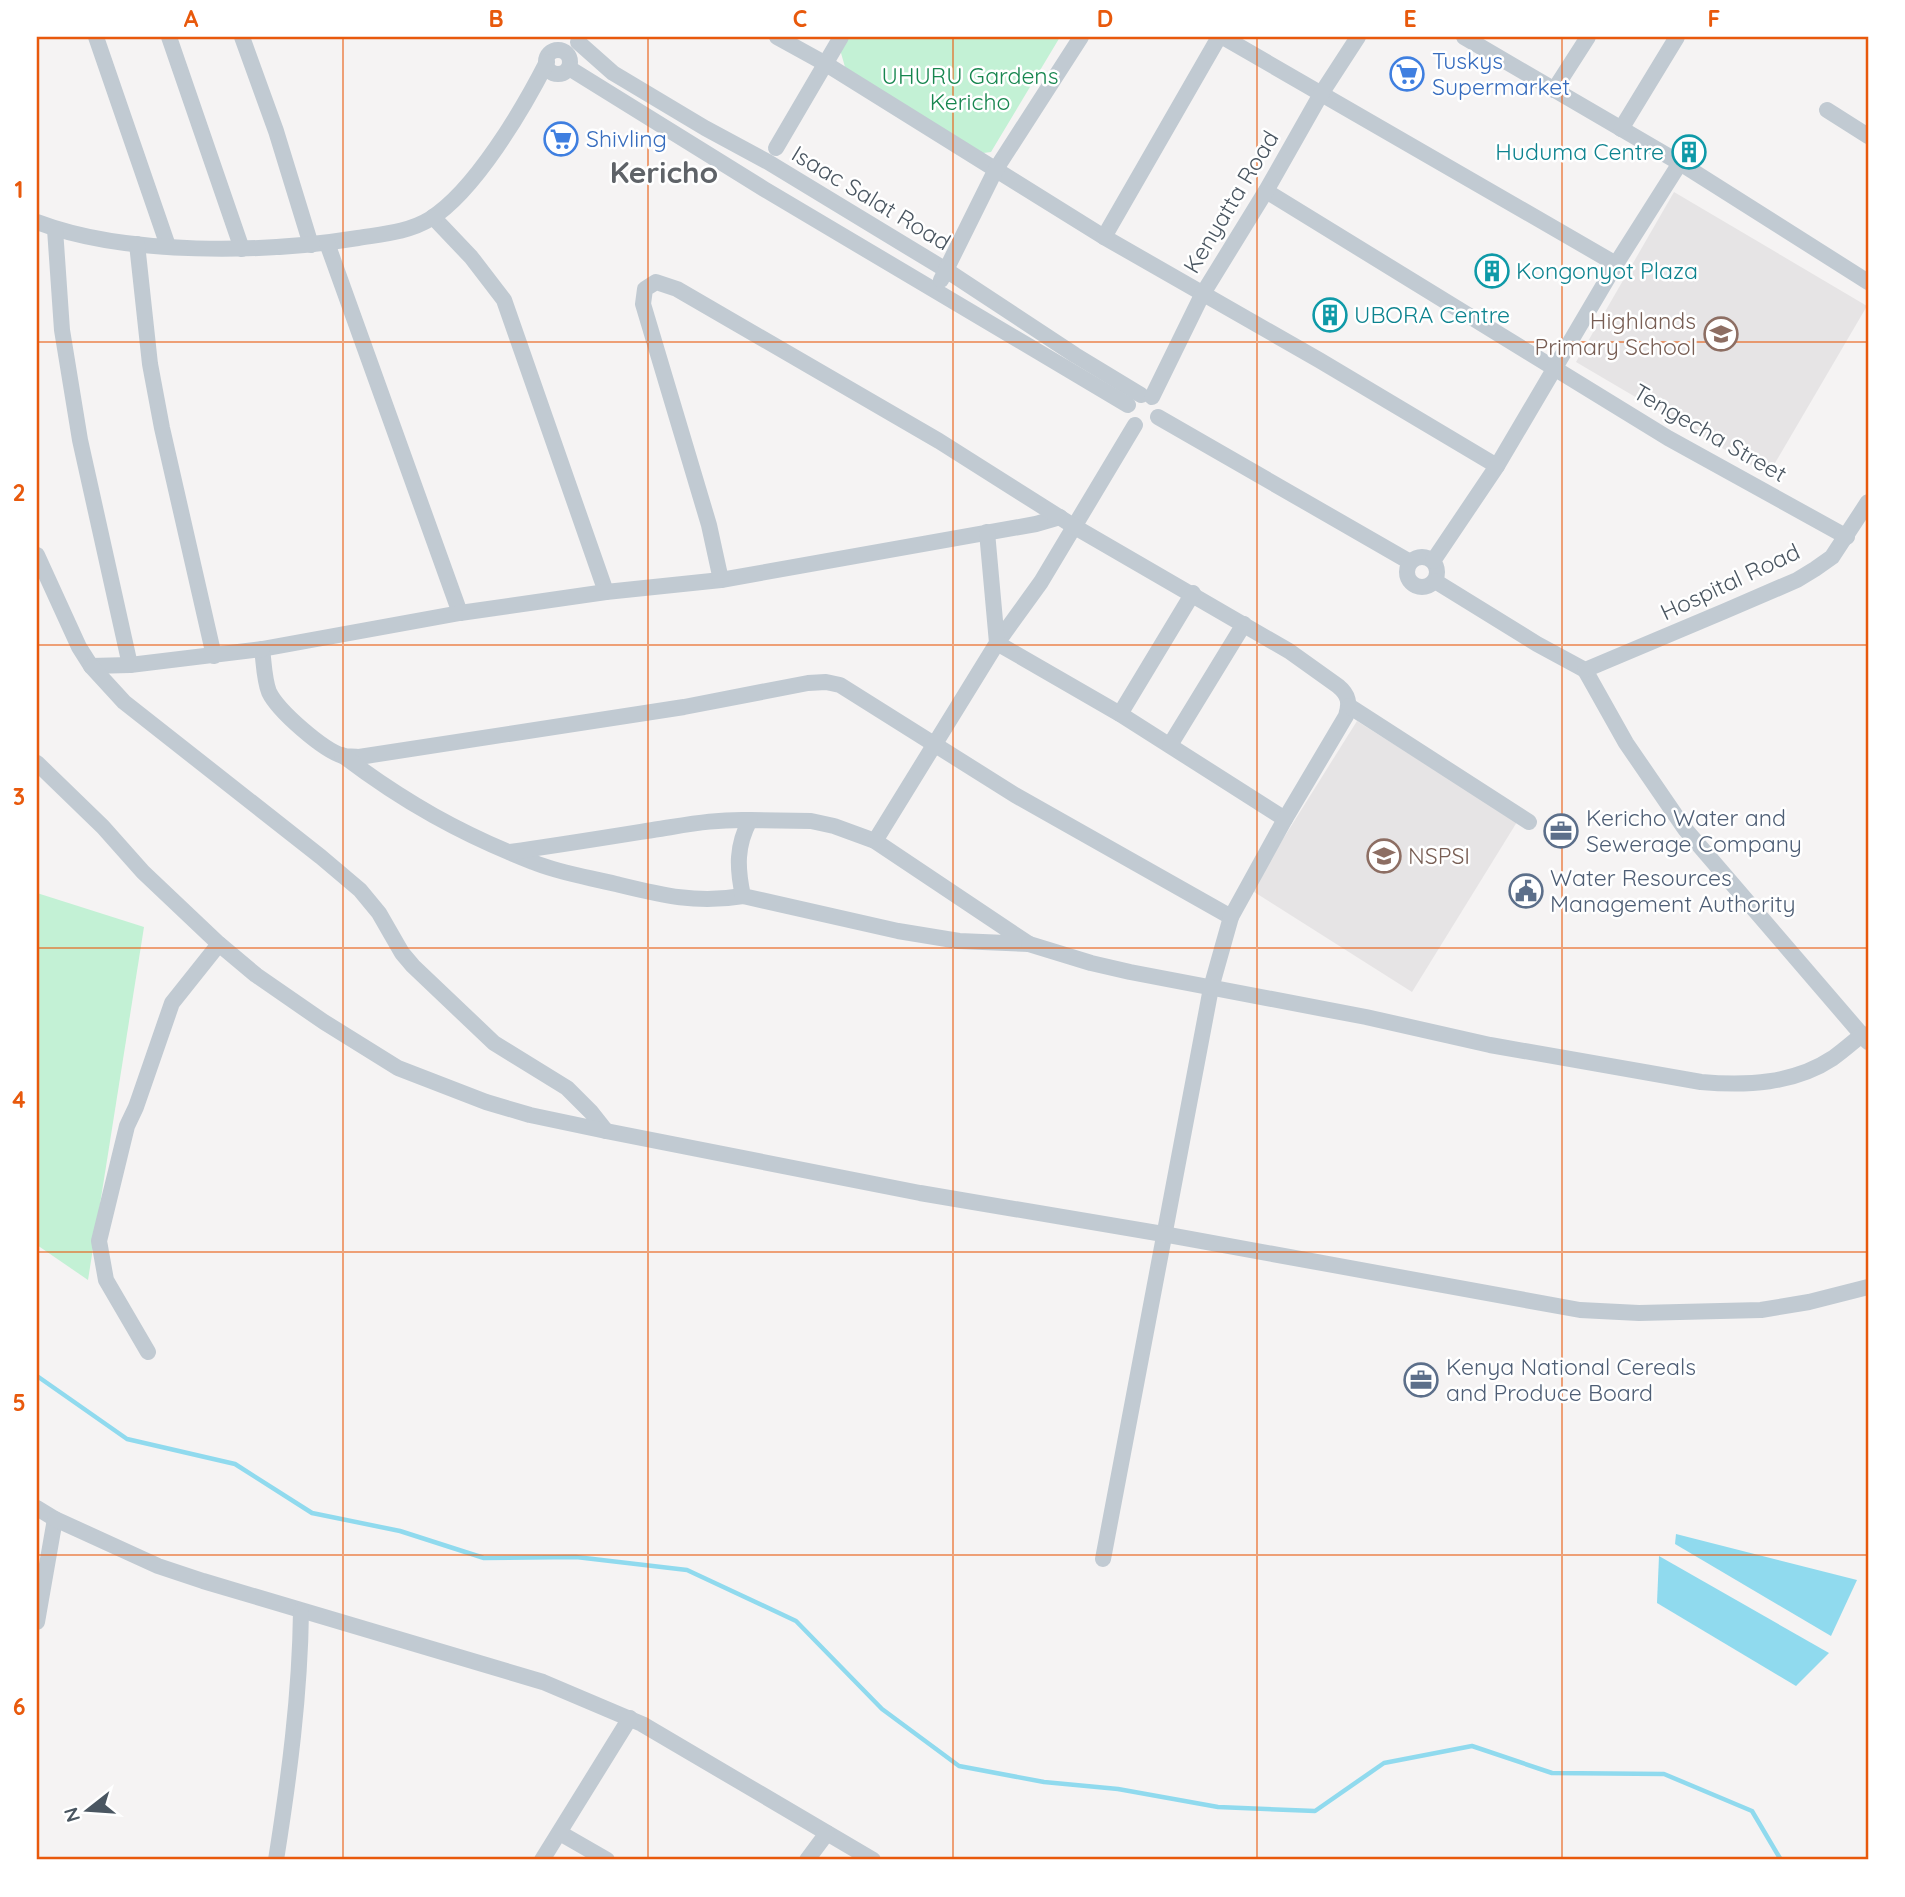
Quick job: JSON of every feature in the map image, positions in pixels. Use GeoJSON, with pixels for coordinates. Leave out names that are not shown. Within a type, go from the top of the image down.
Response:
{"type":"FeatureCollection","features":[{"type":"Feature","properties":{"kind":"street"},"geometry":{"type":"LineString","coordinates":[[96,37],[168,246]]}},
{"type":"Feature","properties":{"kind":"street"},"geometry":{"type":"LineString","coordinates":[[169,37],[242,249]]}},
{"type":"Feature","properties":{"kind":"street"},"geometry":{"type":"LineString","coordinates":[[242,37],[275,131],[460,614]]}},
{"type":"Feature","properties":{"kind":"street"},"geometry":{"type":"LineString","coordinates":[[777,37],[826,64],[1104,237],[1497,466]]}},
{"type":"Feature","properties":{"kind":"street"},"geometry":{"type":"LineString","coordinates":[[764,189],[777,167],[776,148],[841,37]]}},
{"type":"Feature","properties":{"kind":"street"},"geometry":{"type":"LineString","coordinates":[[936,291],[996,169],[1081,37]]}},
{"type":"Feature","properties":{"kind":"street"},"geometry":{"type":"LineString","coordinates":[[1104,237],[1221,37],[1616,264]]}},
{"type":"Feature","properties":{"kind":"street","name":"Kenyatta Road"},"geometry":{"type":"LineString","coordinates":[[1140,399],[1266,191],[1321,94],[1358,37]]}},
{"type":"Feature","properties":{"kind":"street"},"geometry":{"type":"LineString","coordinates":[[1464,37],[1680,163],[1868,282]]}},
{"type":"Feature","properties":{"kind":"street"},"geometry":{"type":"LineString","coordinates":[[1554,90],[1588,37]]}},
{"type":"Feature","properties":{"kind":"street"},"geometry":{"type":"LineString","coordinates":[[1621,129],[1677,37]]}},
{"type":"Feature","properties":{"kind":"street"},"geometry":{"type":"LineString","coordinates":[[37,222],[55,229],[137,244],[242,249],[319,244],[400,231],[433,218],[465,188],[527,100],[550,57],[573,38]]}},
{"type":"Feature","properties":{"kind":"street"},"geometry":{"type":"LineString","coordinates":[[527,100],[567,67],[573,38]]}},
{"type":"Feature","properties":{"kind":"street","name":"Isaac Salat Road"},"geometry":{"type":"LineString","coordinates":[[573,38],[613,73],[777,167],[946,270],[1140,399]]}},
{"type":"Feature","properties":{"kind":"street"},"geometry":{"type":"LineString","coordinates":[[550,57],[553,72],[567,67]]}},
{"type":"Feature","properties":{"kind":"street"},"geometry":{"type":"LineString","coordinates":[[567,67],[744,177],[936,291],[1140,399],[1159,405],[1158,417],[1146,427],[1135,425],[1128,416],[1140,399]]}},
{"type":"Feature","properties":{"kind":"street"},"geometry":{"type":"LineString","coordinates":[[1827,110],[1868,136]]}},
{"type":"Feature","properties":{"kind":"street"},"geometry":{"type":"LineString","coordinates":[[744,177],[758,156],[776,148]]}},
{"type":"Feature","properties":{"kind":"street"},"geometry":{"type":"LineString","coordinates":[[1433,561],[1497,466],[1616,264],[1680,163]]}},
{"type":"Feature","properties":{"kind":"street","name":"Tengecha Street"},"geometry":{"type":"LineString","coordinates":[[1266,191],[1668,438],[1847,537]]}},
{"type":"Feature","properties":{"kind":"street"},"geometry":{"type":"LineString","coordinates":[[433,218],[471,257],[503,300],[606,592]]}},
{"type":"Feature","properties":{"kind":"street"},"geometry":{"type":"LineString","coordinates":[[55,229],[62,330],[80,440],[130,665]]}},
{"type":"Feature","properties":{"kind":"street"},"geometry":{"type":"LineString","coordinates":[[137,244],[157,403],[214,656]]}},
{"type":"Feature","properties":{"kind":"street"},"geometry":{"type":"LineString","coordinates":[[721,580],[709,526],[643,304],[646,289],[656,282],[677,289],[939,441],[1075,527],[1289,651],[1345,692],[1349,706],[1346,716],[1285,818],[1231,917],[1211,988],[1103,1559]]}},
{"type":"Feature","properties":{"kind":"street"},"geometry":{"type":"LineString","coordinates":[[1158,417],[1410,562]]}},
{"type":"Feature","properties":{"kind":"street"},"geometry":{"type":"LineString","coordinates":[[875,841],[997,643],[1041,582],[1135,425]]}},
{"type":"Feature","properties":{"kind":"street","name":"Hospital Road"},"geometry":{"type":"LineString","coordinates":[[1585,670],[1797,580],[1832,557],[1868,502]]}},
{"type":"Feature","properties":{"kind":"street"},"geometry":{"type":"LineString","coordinates":[[91,666],[130,665],[214,656],[606,592],[721,580],[1036,524],[1060,517]]}},
{"type":"Feature","properties":{"kind":"street"},"geometry":{"type":"LineString","coordinates":[[987,532],[997,643]]}},
{"type":"Feature","properties":{"kind":"street"},"geometry":{"type":"LineString","coordinates":[[37,555],[79,647],[91,666],[124,702],[321,856],[360,890],[379,913],[402,953],[421,974],[494,1043],[567,1088],[606,1131]]}},
{"type":"Feature","properties":{"kind":"street"},"geometry":{"type":"LineString","coordinates":[[1420,556],[1433,561],[1437,570],[1435,580],[1427,587],[1416,586],[1407,574],[1410,562],[1420,556]]}},
{"type":"Feature","properties":{"kind":"street"},"geometry":{"type":"LineString","coordinates":[[262,649],[265,679],[278,707],[297,725],[431,816],[461,832],[559,870],[674,898],[711,900],[743,896],[898,931],[959,941],[1029,944],[1091,963],[1211,988],[1366,1017],[1490,1045],[1701,1082],[1730,1085],[1784,1079],[1812,1069],[1866,1038],[1685,829],[1626,743],[1585,670],[1537,644],[1435,580]]}},
{"type":"Feature","properties":{"kind":"street"},"geometry":{"type":"LineString","coordinates":[[1121,714],[1193,593]]}},
{"type":"Feature","properties":{"kind":"street"},"geometry":{"type":"LineString","coordinates":[[1170,745],[1244,624]]}},
{"type":"Feature","properties":{"kind":"street"},"geometry":{"type":"LineString","coordinates":[[997,643],[1121,714],[1285,818]]}},
{"type":"Feature","properties":{"kind":"street"},"geometry":{"type":"LineString","coordinates":[[342,755],[359,757],[393,753],[684,707],[808,683],[840,684],[1015,795],[1231,917]]}},
{"type":"Feature","properties":{"kind":"street"},"geometry":{"type":"LineString","coordinates":[[1349,706],[1530,822]]}},
{"type":"Feature","properties":{"kind":"street"},"geometry":{"type":"LineString","coordinates":[[37,762],[103,827],[143,872],[219,944],[287,997],[398,1068],[486,1102],[530,1115],[920,1193],[1580,1310],[1639,1313],[1761,1310],[1810,1302],[1868,1287]]}},
{"type":"Feature","properties":{"kind":"street"},"geometry":{"type":"LineString","coordinates":[[510,852],[717,819],[811,821],[875,841],[1029,944]]}},
{"type":"Feature","properties":{"kind":"street"},"geometry":{"type":"LineString","coordinates":[[743,896],[738,870],[738,847],[750,820]]}},
{"type":"Feature","properties":{"kind":"street"},"geometry":{"type":"LineString","coordinates":[[148,1352],[106,1280],[99,1241],[127,1126],[172,1003],[219,944]]}},
{"type":"Feature","properties":{"kind":"street"},"geometry":{"type":"LineString","coordinates":[[37,1508],[55,1519],[158,1566],[543,1682],[630,1718],[873,1860]]}},
{"type":"Feature","properties":{"kind":"street"},"geometry":{"type":"LineString","coordinates":[[37,1622],[55,1519]]}},
{"type":"Feature","properties":{"kind":"street"},"geometry":{"type":"LineString","coordinates":[[276,1860],[290,1771],[299,1679],[301,1611]]}},
{"type":"Feature","properties":{"kind":"street"},"geometry":{"type":"LineString","coordinates":[[542,1860],[630,1718]]}},
{"type":"Feature","properties":{"kind":"street"},"geometry":{"type":"LineString","coordinates":[[560,1833],[607,1860]]}},
{"type":"Feature","properties":{"kind":"street"},"geometry":{"type":"LineString","coordinates":[[807,1860],[827,1833]]}},
{"type":"Feature","properties":{"kind":"shaded area","name":"Highlands Primary School"},"geometry":{"type":"Polygon","coordinates":[[[1674,192],[1867,306],[1768,475],[1576,362],[1674,192]]]}},
{"type":"Feature","properties":{"kind":"shaded area","name":"NSPSI"},"geometry":{"type":"Polygon","coordinates":[[[1357,721],[1517,822],[1412,992],[1251,890],[1357,721]]]}},
{"type":"Feature","properties":{"kind":"green space","name":"UHURU Gardens Kericho"},"geometry":{"type":"Polygon","coordinates":[[[845,37],[1060,37],[991,152],[976,154],[847,74],[839,46],[845,37]]]}},
{"type":"Feature","properties":{"kind":"green space"},"geometry":{"type":"Polygon","coordinates":[[[37,893],[144,927],[88,1280],[37,1245],[37,893]]]}},
{"type":"Feature","properties":{"kind":"water"},"geometry":{"type":"Polygon","coordinates":[[[1676,1534],[1857,1580],[1831,1636],[1675,1544],[1676,1534]]]}},
{"type":"Feature","properties":{"kind":"water"},"geometry":{"type":"Polygon","coordinates":[[[1659,1556],[1829,1653],[1796,1686],[1657,1603],[1659,1556]]]}},
{"type":"Feature","properties":{"kind":"waterway"},"geometry":{"type":"LineString","coordinates":[[37,1376],[127,1439],[235,1464],[312,1513],[400,1531],[484,1558],[576,1557],[687,1570],[796,1621],[882,1709],[959,1766],[1044,1782],[1118,1789],[1218,1807],[1315,1811],[1384,1763],[1472,1746],[1552,1773],[1664,1774],[1752,1811],[1781,1860]]}},
{"type":"Feature","properties":{"kind":"place","name":"Tuskys Supermarket"},"geometry":{"type":"Point","coordinates":[1407,74]}},
{"type":"Feature","properties":{"kind":"place","name":"Shivling"},"geometry":{"type":"Point","coordinates":[561,139]}},
{"type":"Feature","properties":{"kind":"place","name":"Huduma Centre"},"geometry":{"type":"Point","coordinates":[1689,152]}},
{"type":"Feature","properties":{"kind":"place","name":"Kongonyot Plaza"},"geometry":{"type":"Point","coordinates":[1492,271]}},
{"type":"Feature","properties":{"kind":"place","name":"UBORA Centre"},"geometry":{"type":"Point","coordinates":[1330,315]}},
{"type":"Feature","properties":{"kind":"place","name":"Highlands Primary School"},"geometry":{"type":"Point","coordinates":[1721,334]}},
{"type":"Feature","properties":{"kind":"place","name":"Kericho Water and Sewerage Company"},"geometry":{"type":"Point","coordinates":[1561,831]}},
{"type":"Feature","properties":{"kind":"place","name":"NSPSI"},"geometry":{"type":"Point","coordinates":[1384,856]}},
{"type":"Feature","properties":{"kind":"place","name":"Water Resources Management Authority"},"geometry":{"type":"Point","coordinates":[1526,891]}},
{"type":"Feature","properties":{"kind":"place","name":"Kenya National Cereals and Produce Board"},"geometry":{"type":"Point","coordinates":[1421,1380]}},
{"type":"Feature","properties":{"kind":"district","name":"Kericho"},"geometry":{"type":"Point","coordinates":[664,173]}}]}
